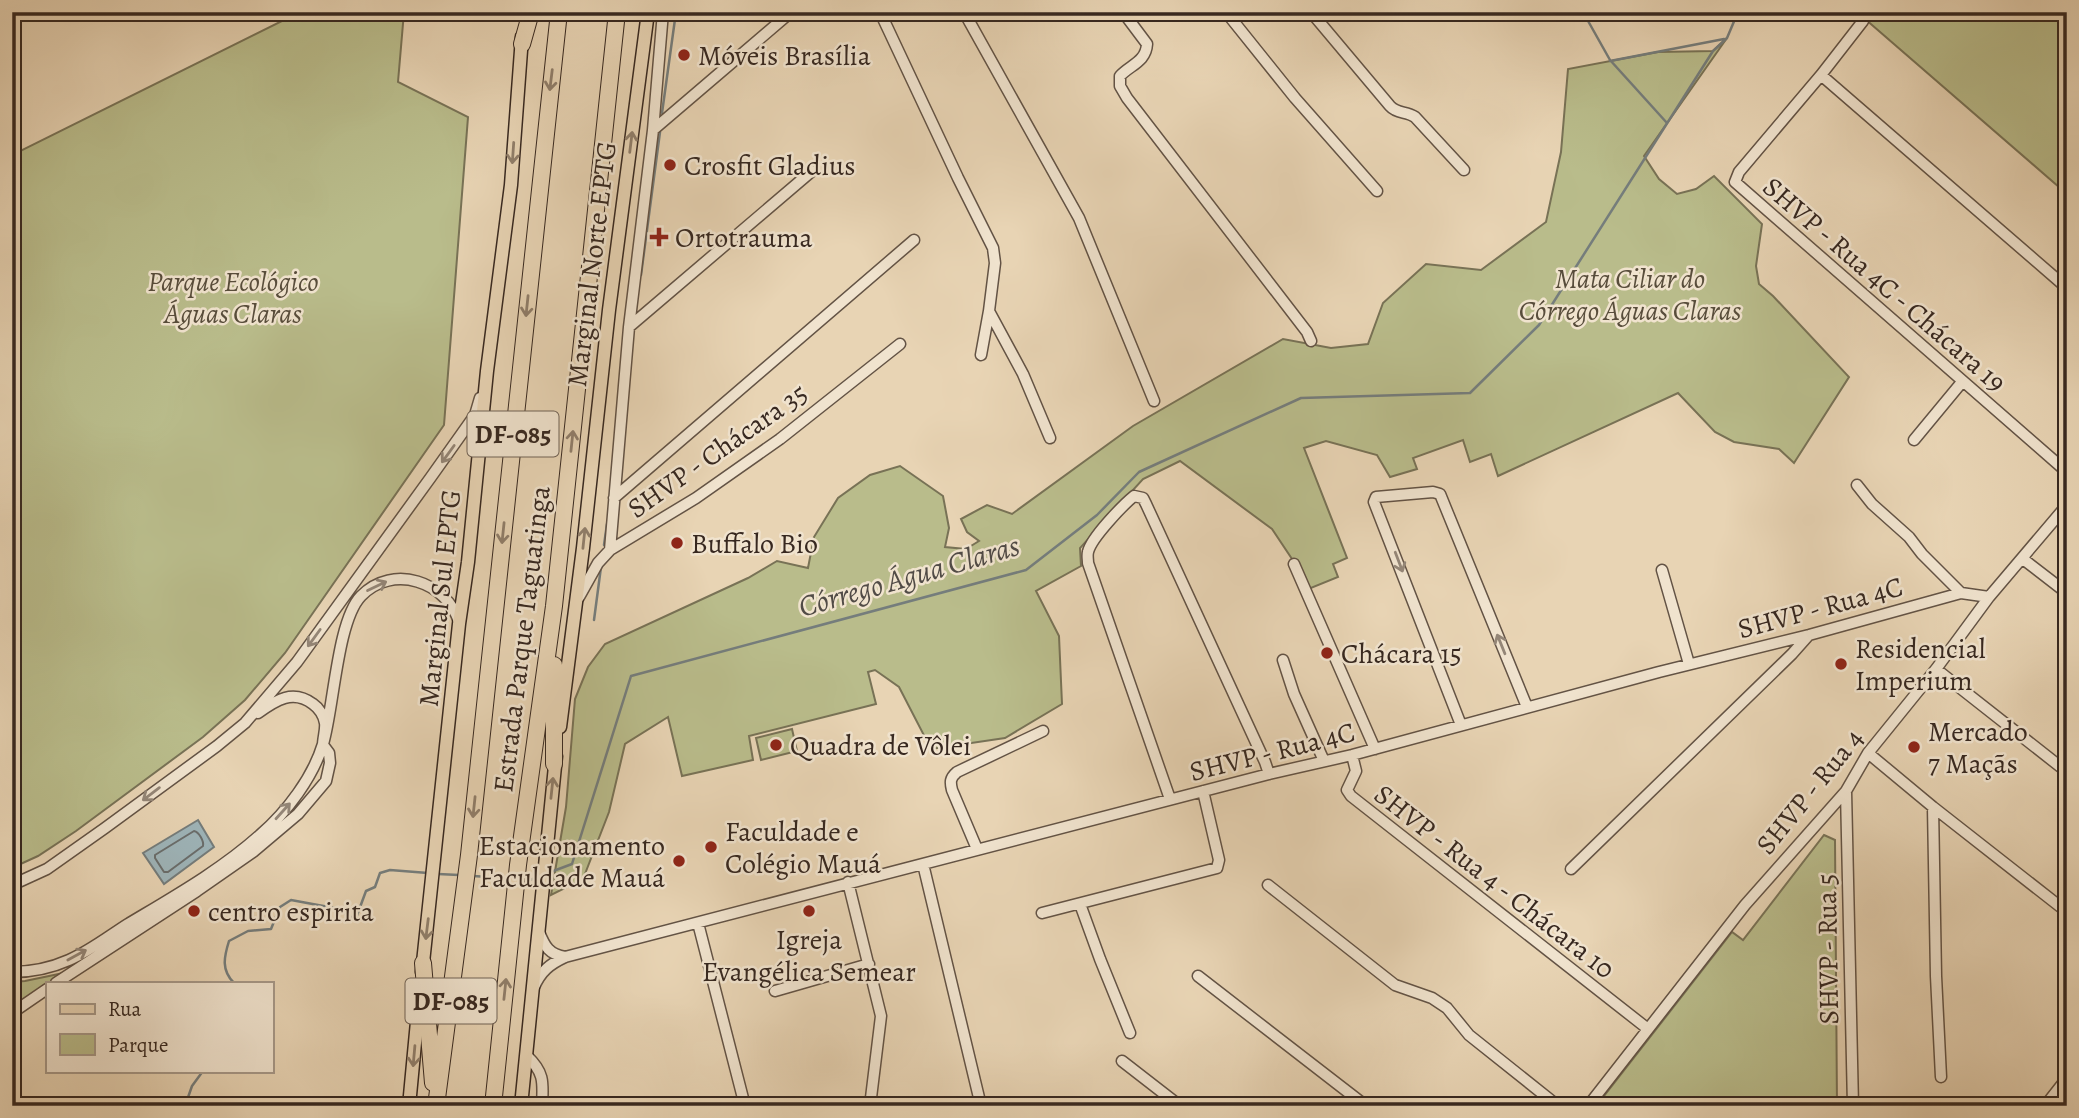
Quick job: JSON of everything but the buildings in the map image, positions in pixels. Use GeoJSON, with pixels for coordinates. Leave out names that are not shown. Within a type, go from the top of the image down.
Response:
{"type":"FeatureCollection","features":[{"type":"Feature","properties":{"kind":"highway"},"geometry":{"type":"LineString","coordinates":[[522,44],[531,12]]}},
{"type":"Feature","properties":{"kind":"highway","name":"Estrada Parque Taguatinga"},"geometry":{"type":"LineString","coordinates":[[435,1106],[469,855],[559,12]]}},
{"type":"Feature","properties":{"kind":"highway","name":"Estrada Parque Taguatinga"},"geometry":{"type":"LineString","coordinates":[[493,1106],[518,865],[554,606],[617,12]]}},
{"type":"Feature","properties":{"kind":"highway"},"geometry":{"type":"LineString","coordinates":[[554,606],[554,764]]}},
{"type":"Feature","properties":{"kind":"highway"},"geometry":{"type":"LineString","coordinates":[[423,963],[435,1106]]}},
{"type":"Feature","properties":{"kind":"main road","name":"Marginal Sul EPTG"},"geometry":{"type":"LineString","coordinates":[[409,1106],[487,371],[511,185],[525,12]]}},
{"type":"Feature","properties":{"kind":"main road","name":"Marginal Norte EPTG"},"geometry":{"type":"LineString","coordinates":[[521,1106],[554,764],[648,12]]}},
{"type":"Feature","properties":{"kind":"street"},"geometry":{"type":"LineString","coordinates":[[610,550],[629,327],[653,130],[663,12]]}},
{"type":"Feature","properties":{"kind":"street"},"geometry":{"type":"LineString","coordinates":[[653,130],[791,12]]}},
{"type":"Feature","properties":{"kind":"street"},"geometry":{"type":"LineString","coordinates":[[880,12],[993,248],[995,263],[981,355]]}},
{"type":"Feature","properties":{"kind":"street"},"geometry":{"type":"LineString","coordinates":[[964,12],[1079,218],[1154,401]]}},
{"type":"Feature","properties":{"kind":"street"},"geometry":{"type":"LineString","coordinates":[[1123,12],[1147,44],[1147,49],[1145,55],[1120,76],[1120,86],[1307,332],[1311,341]]}},
{"type":"Feature","properties":{"kind":"street"},"geometry":{"type":"LineString","coordinates":[[1226,12],[1295,98],[1377,191]]}},
{"type":"Feature","properties":{"kind":"street"},"geometry":{"type":"LineString","coordinates":[[1311,12],[1390,106],[1397,112],[1415,117],[1465,170]]}},
{"type":"Feature","properties":{"kind":"street","name":"SHVP - Rua 4C - Chácara 19"},"geometry":{"type":"LineString","coordinates":[[1863,21],[1739,172],[1735,182],[2067,472]]}},
{"type":"Feature","properties":{"kind":"street"},"geometry":{"type":"LineString","coordinates":[[1821,75],[2067,288]]}},
{"type":"Feature","properties":{"kind":"street"},"geometry":{"type":"LineString","coordinates":[[629,327],[812,171]]}},
{"type":"Feature","properties":{"kind":"street","name":"SHVP - Chácara 35"},"geometry":{"type":"LineString","coordinates":[[614,498],[914,240]]}},
{"type":"Feature","properties":{"kind":"street"},"geometry":{"type":"LineString","coordinates":[[989,311],[1023,374],[1050,438]]}},
{"type":"Feature","properties":{"kind":"street","name":"SHVP - Chácara 35"},"geometry":{"type":"LineString","coordinates":[[575,607],[588,579],[610,550],[696,498],[780,439],[901,344]]}},
{"type":"Feature","properties":{"kind":"street"},"geometry":{"type":"LineString","coordinates":[[245,723],[297,662],[475,415],[487,371]]}},
{"type":"Feature","properties":{"kind":"street"},"geometry":{"type":"LineString","coordinates":[[1914,440],[1962,382]]}},
{"type":"Feature","properties":{"kind":"street"},"geometry":{"type":"LineString","coordinates":[[1857,485],[1872,504],[1909,537],[1961,593]]}},
{"type":"Feature","properties":{"kind":"street"},"geometry":{"type":"LineString","coordinates":[[1461,725],[1374,502],[1376,497],[1433,492],[1443,497],[1527,707]]}},
{"type":"Feature","properties":{"kind":"street"},"geometry":{"type":"LineString","coordinates":[[1170,799],[1087,555],[1091,545],[1134,496],[1140,496],[1146,504],[1269,774]]}},
{"type":"Feature","properties":{"kind":"street","name":"SHVP - Rua 4"},"geometry":{"type":"LineString","coordinates":[[1588,1106],[1745,905],[1846,790],[1868,753],[1936,669],[1989,597],[2067,505]]}},
{"type":"Feature","properties":{"kind":"street"},"geometry":{"type":"LineString","coordinates":[[2023,559],[2067,593]]}},
{"type":"Feature","properties":{"kind":"street"},"geometry":{"type":"LineString","coordinates":[[1294,564],[1375,749]]}},
{"type":"Feature","properties":{"kind":"street"},"geometry":{"type":"LineString","coordinates":[[1662,570],[1689,664]]}},
{"type":"Feature","properties":{"kind":"street"},"geometry":{"type":"LineString","coordinates":[[12,972],[31,972],[70,960],[183,891],[229,859],[261,834],[290,803],[323,745],[346,626],[354,605],[369,588],[393,579],[424,583],[438,590],[456,613],[459,624]]}},
{"type":"Feature","properties":{"kind":"street","name":"SHVP - Rua 4C"},"geometry":{"type":"LineString","coordinates":[[533,989],[545,969],[565,957],[1170,799],[1352,755],[1961,593],[1989,597]]}},
{"type":"Feature","properties":{"kind":"street"},"geometry":{"type":"LineString","coordinates":[[1571,869],[1809,635]]}},
{"type":"Feature","properties":{"kind":"street"},"geometry":{"type":"LineString","coordinates":[[1283,660],[1294,694],[1324,761]]}},
{"type":"Feature","properties":{"kind":"street"},"geometry":{"type":"LineString","coordinates":[[1936,669],[2067,772]]}},
{"type":"Feature","properties":{"kind":"street"},"geometry":{"type":"LineString","coordinates":[[12,885],[47,869],[217,746],[277,699],[292,696],[306,699],[318,708],[325,721],[323,745],[329,753],[330,763],[326,781],[298,814],[253,852],[58,982]]}},
{"type":"Feature","properties":{"kind":"street"},"geometry":{"type":"LineString","coordinates":[[977,849],[952,790],[951,778],[957,772],[1043,731]]}},
{"type":"Feature","properties":{"kind":"street"},"geometry":{"type":"LineString","coordinates":[[1868,753],[2067,912]]}},
{"type":"Feature","properties":{"kind":"street","name":"SHVP - Rua 4 - Chácara 10"},"geometry":{"type":"LineString","coordinates":[[1352,755],[1356,771],[1347,790],[1350,796],[1647,1029]]}},
{"type":"Feature","properties":{"kind":"street","name":"SHVP - Rua 5"},"geometry":{"type":"LineString","coordinates":[[1846,790],[1853,1106]]}},
{"type":"Feature","properties":{"kind":"street"},"geometry":{"type":"LineString","coordinates":[[1042,913],[1217,868],[1219,859],[1203,791]]}},
{"type":"Feature","properties":{"kind":"street"},"geometry":{"type":"LineString","coordinates":[[1933,807],[1941,1077]]}},
{"type":"Feature","properties":{"kind":"street"},"geometry":{"type":"LineString","coordinates":[[923,863],[981,1106]]}},
{"type":"Feature","properties":{"kind":"street"},"geometry":{"type":"LineString","coordinates":[[848,882],[881,1016],[870,1106]]}},
{"type":"Feature","properties":{"kind":"street"},"geometry":{"type":"LineString","coordinates":[[1268,885],[1395,985],[1432,998],[1447,1008],[1469,1035],[1558,1106]]}},
{"type":"Feature","properties":{"kind":"street"},"geometry":{"type":"LineString","coordinates":[[1080,904],[1130,1033]]}},
{"type":"Feature","properties":{"kind":"street"},"geometry":{"type":"LineString","coordinates":[[698,923],[744,1106]]}},
{"type":"Feature","properties":{"kind":"street"},"geometry":{"type":"LineString","coordinates":[[538,929],[551,953],[565,957]]}},
{"type":"Feature","properties":{"kind":"street"},"geometry":{"type":"LineString","coordinates":[[775,991],[869,964]]}},
{"type":"Feature","properties":{"kind":"street"},"geometry":{"type":"LineString","coordinates":[[1198,976],[1366,1106]]}},
{"type":"Feature","properties":{"kind":"street"},"geometry":{"type":"LineString","coordinates":[[12,1013],[46,990]]}},
{"type":"Feature","properties":{"kind":"street"},"geometry":{"type":"LineString","coordinates":[[527,1056],[541,1073],[541,1106]]}},
{"type":"Feature","properties":{"kind":"street"},"geometry":{"type":"LineString","coordinates":[[1122,1061],[1181,1106]]}},
{"type":"Feature","properties":{"kind":"street"},"geometry":{"type":"LineString","coordinates":[[2045,1106],[2067,1078]]}},
{"type":"Feature","properties":{"kind":"green space","name":"Parque Ecológico Águas Claras"},"geometry":{"type":"Polygon","coordinates":[[[300,12],[404,12],[398,82],[468,117],[444,425],[285,653],[245,700],[203,737],[76,831],[38,856],[12,868],[12,155],[300,12]]]}},
{"type":"Feature","properties":{"kind":"green space"},"geometry":{"type":"Polygon","coordinates":[[[1857,12],[2067,12],[2067,194],[1857,12]]]}},
{"type":"Feature","properties":{"kind":"green space","name":"Mata Ciliar do Córrego Águas Claras"},"geometry":{"type":"Polygon","coordinates":[[[1727,38],[1644,156],[1659,179],[1677,194],[1696,189],[1714,176],[1762,224],[1756,266],[1759,284],[1849,377],[1794,463],[1779,449],[1734,442],[1715,432],[1678,393],[1498,476],[1491,454],[1470,462],[1463,440],[1413,458],[1417,469],[1390,477],[1377,455],[1326,441],[1304,448],[1347,558],[1333,564],[1338,577],[1306,590],[1296,565],[1272,529],[1180,461],[1143,479],[1080,548],[1081,566],[1036,591],[1059,636],[1062,704],[1005,738],[931,749],[899,687],[875,670],[868,672],[876,704],[749,736],[753,760],[682,776],[668,717],[625,744],[609,812],[583,879],[551,895],[566,807],[575,699],[588,667],[605,644],[748,578],[777,561],[808,568],[814,537],[838,498],[870,475],[900,466],[943,496],[949,528],[945,547],[966,549],[979,541],[967,532],[961,519],[987,505],[1012,514],[1133,426],[1283,339],[1331,348],[1368,344],[1383,303],[1426,264],[1481,270],[1546,222],[1561,152],[1568,69],[1658,52],[1713,51],[1727,38]]]}},
{"type":"Feature","properties":{"kind":"green space","name":"Quadra de Vôlei"},"geometry":{"type":"Polygon","coordinates":[[[792,729],[797,751],[761,760],[756,738],[792,729]]]}},
{"type":"Feature","properties":{"kind":"green space"},"geometry":{"type":"Polygon","coordinates":[[[1824,835],[1835,840],[1837,1106],[1597,1105],[1732,932],[1743,940],[1824,835]]]}},
{"type":"Feature","properties":{"kind":"green space"},"geometry":{"type":"Polygon","coordinates":[[[73,971],[56,982],[46,982],[46,989],[12,1011],[12,982],[73,971]]]}},
{"type":"Feature","properties":{"kind":"water"},"geometry":{"type":"Polygon","coordinates":[[[198,820],[214,847],[164,884],[143,853],[198,820]]]}},
{"type":"Feature","properties":{"kind":"waterway"},"geometry":{"type":"LineString","coordinates":[[662,113],[676,12]]}},
{"type":"Feature","properties":{"kind":"waterway"},"geometry":{"type":"LineString","coordinates":[[1583,12],[1610,60],[1667,123]]}},
{"type":"Feature","properties":{"kind":"waterway","name":"Córrego Água Claras"},"geometry":{"type":"LineString","coordinates":[[548,873],[572,864],[631,676],[1026,570],[1097,515],[1139,472],[1301,398],[1470,393],[1539,325],[1713,51],[1727,38],[1738,12]]}},
{"type":"Feature","properties":{"kind":"waterway"},"geometry":{"type":"LineString","coordinates":[[1610,61],[1724,39]]}},
{"type":"Feature","properties":{"kind":"waterway"},"geometry":{"type":"LineString","coordinates":[[641,275],[660,132]]}},
{"type":"Feature","properties":{"kind":"waterway"},"geometry":{"type":"LineString","coordinates":[[604,545],[607,524]]}},
{"type":"Feature","properties":{"kind":"waterway"},"geometry":{"type":"LineString","coordinates":[[594,620],[601,567]]}},
{"type":"Feature","properties":{"kind":"waterway"},"geometry":{"type":"LineString","coordinates":[[233,982],[227,973],[225,963],[229,941],[248,931],[271,929],[280,907],[291,900],[345,910],[346,916],[356,918],[366,891],[375,887],[380,873],[390,870],[428,873]]}},
{"type":"Feature","properties":{"kind":"waterway","name":"Córrego Água Claras"},"geometry":{"type":"LineString","coordinates":[[438,874],[459,875]]}},
{"type":"Feature","properties":{"kind":"waterway","name":"Córrego Água Claras"},"geometry":{"type":"LineString","coordinates":[[473,876],[489,877]]}},
{"type":"Feature","properties":{"kind":"waterway","name":"Córrego Água Claras"},"geometry":{"type":"LineString","coordinates":[[521,879],[538,877]]}},
{"type":"Feature","properties":{"kind":"waterway","name":"Córrego Água Claras"},"geometry":{"type":"LineString","coordinates":[[497,878],[511,879]]}},
{"type":"Feature","properties":{"kind":"waterway"},"geometry":{"type":"LineString","coordinates":[[185,1106],[192,1086],[202,1072]]}},
{"type":"Feature","properties":{"kind":"place","name":"Móveis Brasília"},"geometry":{"type":"Point","coordinates":[684,55]}},
{"type":"Feature","properties":{"kind":"place","name":"Crosfit Gladius"},"geometry":{"type":"Point","coordinates":[670,165]}},
{"type":"Feature","properties":{"kind":"place","name":"Ortotrauma"},"geometry":{"type":"Point","coordinates":[659,237]}},
{"type":"Feature","properties":{"kind":"place","name":"Buffalo Bio"},"geometry":{"type":"Point","coordinates":[677,543]}},
{"type":"Feature","properties":{"kind":"place","name":"Chácara 15"},"geometry":{"type":"Point","coordinates":[1327,653]}},
{"type":"Feature","properties":{"kind":"place","name":"Residencial Imperium"},"geometry":{"type":"Point","coordinates":[1841,664]}},
{"type":"Feature","properties":{"kind":"place","name":"Quadra de Vôlei"},"geometry":{"type":"Point","coordinates":[776,745]}},
{"type":"Feature","properties":{"kind":"place","name":"Mercado 7 Maçãs"},"geometry":{"type":"Point","coordinates":[1914,747]}},
{"type":"Feature","properties":{"kind":"place","name":"Faculdade e Colégio Mauá"},"geometry":{"type":"Point","coordinates":[711,847]}},
{"type":"Feature","properties":{"kind":"place","name":"Estacionamento Faculdade Mauá"},"geometry":{"type":"Point","coordinates":[679,861]}},
{"type":"Feature","properties":{"kind":"place","name":"centro espirita"},"geometry":{"type":"Point","coordinates":[194,911]}},
{"type":"Feature","properties":{"kind":"place","name":"Igreja Evangélica Semear"},"geometry":{"type":"Point","coordinates":[809,911]}}]}
